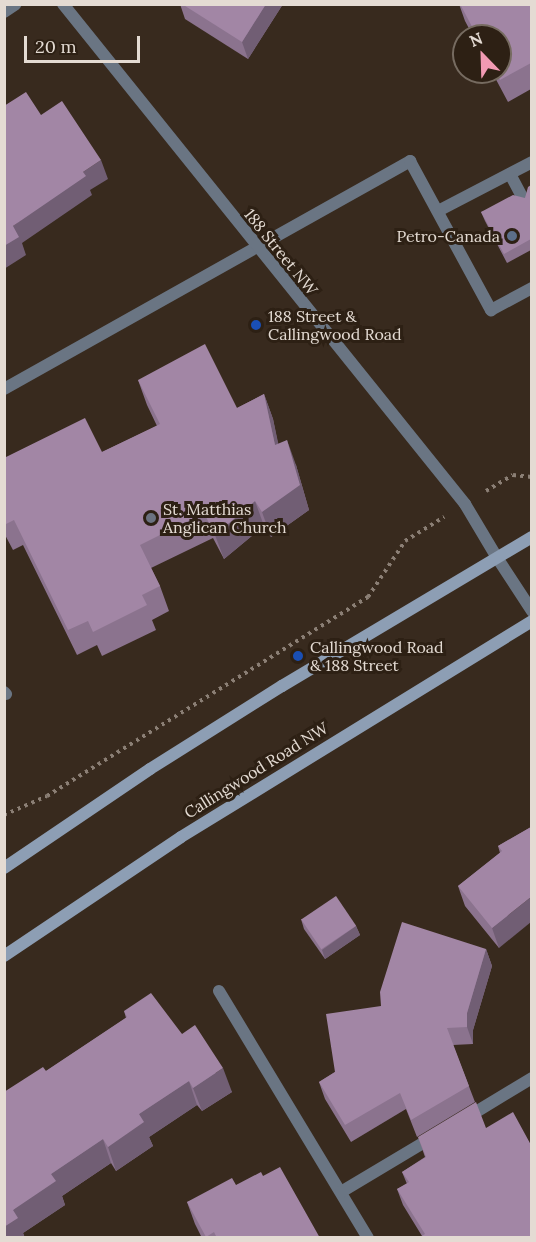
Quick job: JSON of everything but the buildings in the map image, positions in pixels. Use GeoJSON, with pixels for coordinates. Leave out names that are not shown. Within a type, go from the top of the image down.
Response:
{"type":"FeatureCollection","features":[{"type":"Feature","properties":{"kind":"main road"},"geometry":{"type":"LineString","coordinates":[[4,868],[170,756],[496,556],[531,537]]}},
{"type":"Feature","properties":{"kind":"main road","name":"Callingwood Road NW"},"geometry":{"type":"LineString","coordinates":[[4,956],[181,837],[531,621]]}},
{"type":"Feature","properties":{"kind":"street"},"geometry":{"type":"LineString","coordinates":[[4,12],[16,4]]}},
{"type":"Feature","properties":{"kind":"street","name":"188 Street NW"},"geometry":{"type":"LineString","coordinates":[[63,4],[254,246],[465,504],[531,611]]}},
{"type":"Feature","properties":{"kind":"street"},"geometry":{"type":"LineString","coordinates":[[4,388],[254,246],[410,161],[491,310],[531,288]]}},
{"type":"Feature","properties":{"kind":"street"},"geometry":{"type":"LineString","coordinates":[[438,211],[531,162]]}},
{"type":"Feature","properties":{"kind":"street"},"geometry":{"type":"LineString","coordinates":[[510,174],[524,200]]}},
{"type":"Feature","properties":{"kind":"street"},"geometry":{"type":"LineString","coordinates":[[219,991],[368,1238]]}},
{"type":"Feature","properties":{"kind":"street"},"geometry":{"type":"LineString","coordinates":[[341,1192],[531,1078]]}},
{"type":"Feature","properties":{"kind":"path"},"geometry":{"type":"LineString","coordinates":[[4,815],[47,796],[368,597],[405,541],[513,475],[531,477]]}},
{"type":"Feature","properties":{"kind":"place","name":"Petro-Canada"},"geometry":{"type":"Point","coordinates":[512,236]}},
{"type":"Feature","properties":{"kind":"place","name":"188 Street & Callingwood Road"},"geometry":{"type":"Point","coordinates":[256,325]}},
{"type":"Feature","properties":{"kind":"place","name":"St. Matthias Anglican Church"},"geometry":{"type":"Point","coordinates":[151,518]}},
{"type":"Feature","properties":{"kind":"place","name":"Callingwood Road & 188 Street"},"geometry":{"type":"Point","coordinates":[298,656]}}]}
